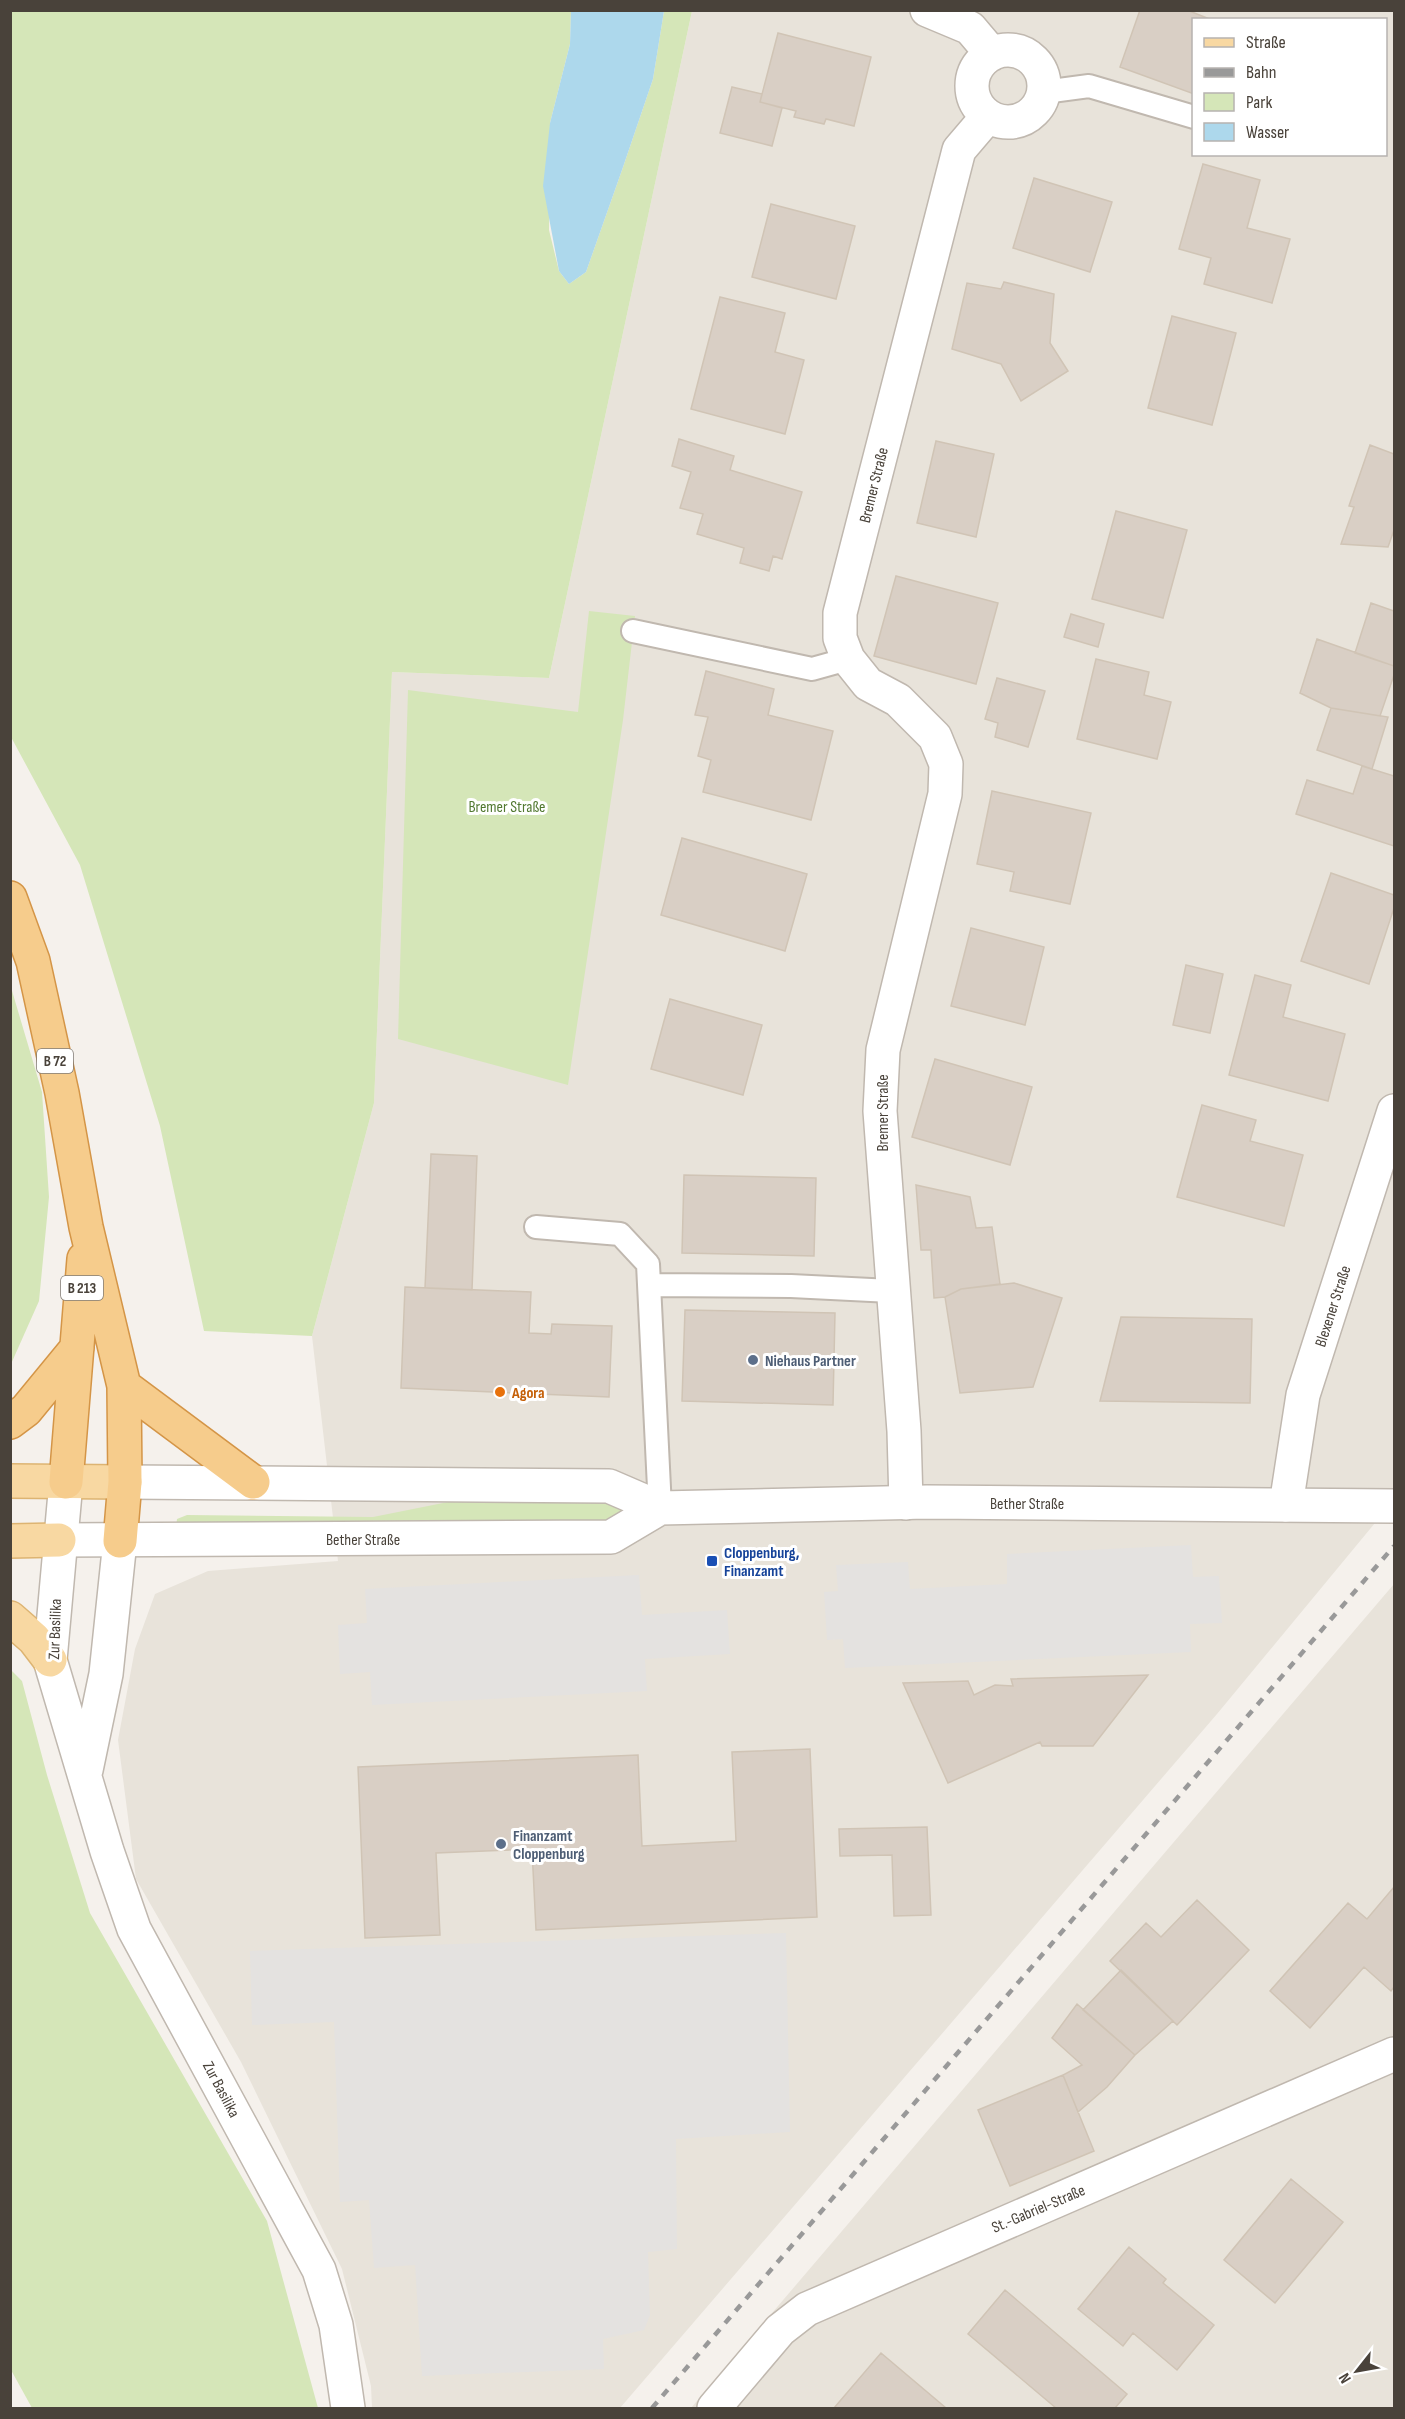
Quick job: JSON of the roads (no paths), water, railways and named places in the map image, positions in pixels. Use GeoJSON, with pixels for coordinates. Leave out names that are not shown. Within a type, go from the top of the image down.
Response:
{"type":"FeatureCollection","features":[{"type":"Feature","properties":{"kind":"highway","name":"B 72"},"geometry":{"type":"LineString","coordinates":[[10,898],[33,961],[62,1093],[86,1227],[124,1386],[125,1482],[120,1541]]}},
{"type":"Feature","properties":{"kind":"highway","name":"B 213"},"geometry":{"type":"LineString","coordinates":[[77,1348],[86,1227]]}},
{"type":"Feature","properties":{"kind":"highway"},"geometry":{"type":"LineString","coordinates":[[10,1422],[26,1410],[77,1348]]}},
{"type":"Feature","properties":{"kind":"highway"},"geometry":{"type":"LineString","coordinates":[[66,1482],[77,1348]]}},
{"type":"Feature","properties":{"kind":"highway"},"geometry":{"type":"LineString","coordinates":[[124,1386],[253,1482]]}},
{"type":"Feature","properties":{"kind":"main road"},"geometry":{"type":"LineString","coordinates":[[10,1481],[125,1482]]}},
{"type":"Feature","properties":{"kind":"main road"},"geometry":{"type":"LineString","coordinates":[[10,1541],[59,1540]]}},
{"type":"Feature","properties":{"kind":"main road"},"geometry":{"type":"LineString","coordinates":[[10,1618],[34,1639],[50,1660]]}},
{"type":"Feature","properties":{"kind":"street"},"geometry":{"type":"LineString","coordinates":[[927,10],[970,28],[992,54]]}},
{"type":"Feature","properties":{"kind":"street"},"geometry":{"type":"LineString","coordinates":[[1018,51],[1030,57],[1044,79],[1044,92],[1039,106],[1029,116],[1016,122],[1002,122],[988,116],[978,106],[972,91],[973,76],[980,63],[992,54],[1018,51]]}},
{"type":"Feature","properties":{"kind":"street","name":"Bremer Straße"},"geometry":{"type":"LineString","coordinates":[[906,1503],[904,1431],[891,1291],[880,1111],[883,1050],[945,794],[946,764],[935,737],[898,700],[868,684],[848,659],[840,638],[840,613],[959,150],[988,116]]}},
{"type":"Feature","properties":{"kind":"street","name":"Blexener Straße"},"geometry":{"type":"LineString","coordinates":[[1286,1505],[1303,1395],[1395,1110]]}},
{"type":"Feature","properties":{"kind":"street","name":"Zur Basilika"},"geometry":{"type":"LineString","coordinates":[[66,1482],[50,1660],[86,1772],[107,1851],[134,1929],[320,2270],[336,2325],[348,2409]]}},
{"type":"Feature","properties":{"kind":"street","name":"Bether Straße"},"geometry":{"type":"LineString","coordinates":[[125,1482],[609,1486],[660,1508],[906,1503],[1395,1506]]}},
{"type":"Feature","properties":{"kind":"street","name":"Bether Straße"},"geometry":{"type":"LineString","coordinates":[[59,1540],[611,1537],[660,1508]]}},
{"type":"Feature","properties":{"kind":"street","name":"Zur Basilika"},"geometry":{"type":"LineString","coordinates":[[86,1772],[106,1674],[120,1541]]}},
{"type":"Feature","properties":{"kind":"street","name":"St.-Gabriel-Straße"},"geometry":{"type":"LineString","coordinates":[[714,2409],[780,2330],[807,2309],[1395,2054]]}},
{"type":"Feature","properties":{"kind":"lane"},"geometry":{"type":"LineString","coordinates":[[1044,92],[1089,86],[1192,116]]}},
{"type":"Feature","properties":{"kind":"lane"},"geometry":{"type":"LineString","coordinates":[[633,631],[812,669],[848,659]]}},
{"type":"Feature","properties":{"kind":"lane"},"geometry":{"type":"LineString","coordinates":[[536,1227],[620,1234],[648,1264],[660,1508]]}},
{"type":"Feature","properties":{"kind":"lane"},"geometry":{"type":"LineString","coordinates":[[649,1285],[791,1286],[891,1291]]}},
{"type":"Feature","properties":{"kind":"water"},"geometry":{"type":"Polygon","coordinates":[[[571,11],[664,11],[653,79],[622,170],[586,272],[569,284],[559,271],[543,186],[550,123],[570,44],[571,11]]]}},
{"type":"Feature","properties":{"kind":"railway"},"geometry":{"type":"LineString","coordinates":[[652,2408],[1394,1546]]}},
{"type":"Feature","properties":{"kind":"place","name":"Niehaus Partner"},"geometry":{"type":"Point","coordinates":[753,1360]}},
{"type":"Feature","properties":{"kind":"place","name":"Agora"},"geometry":{"type":"Point","coordinates":[500,1392]}},
{"type":"Feature","properties":{"kind":"place","name":"Cloppenburg, Finanzamt"},"geometry":{"type":"Point","coordinates":[712,1561]}},
{"type":"Feature","properties":{"kind":"place","name":"Finanzamt Cloppenburg"},"geometry":{"type":"Point","coordinates":[501,1844]}}]}
